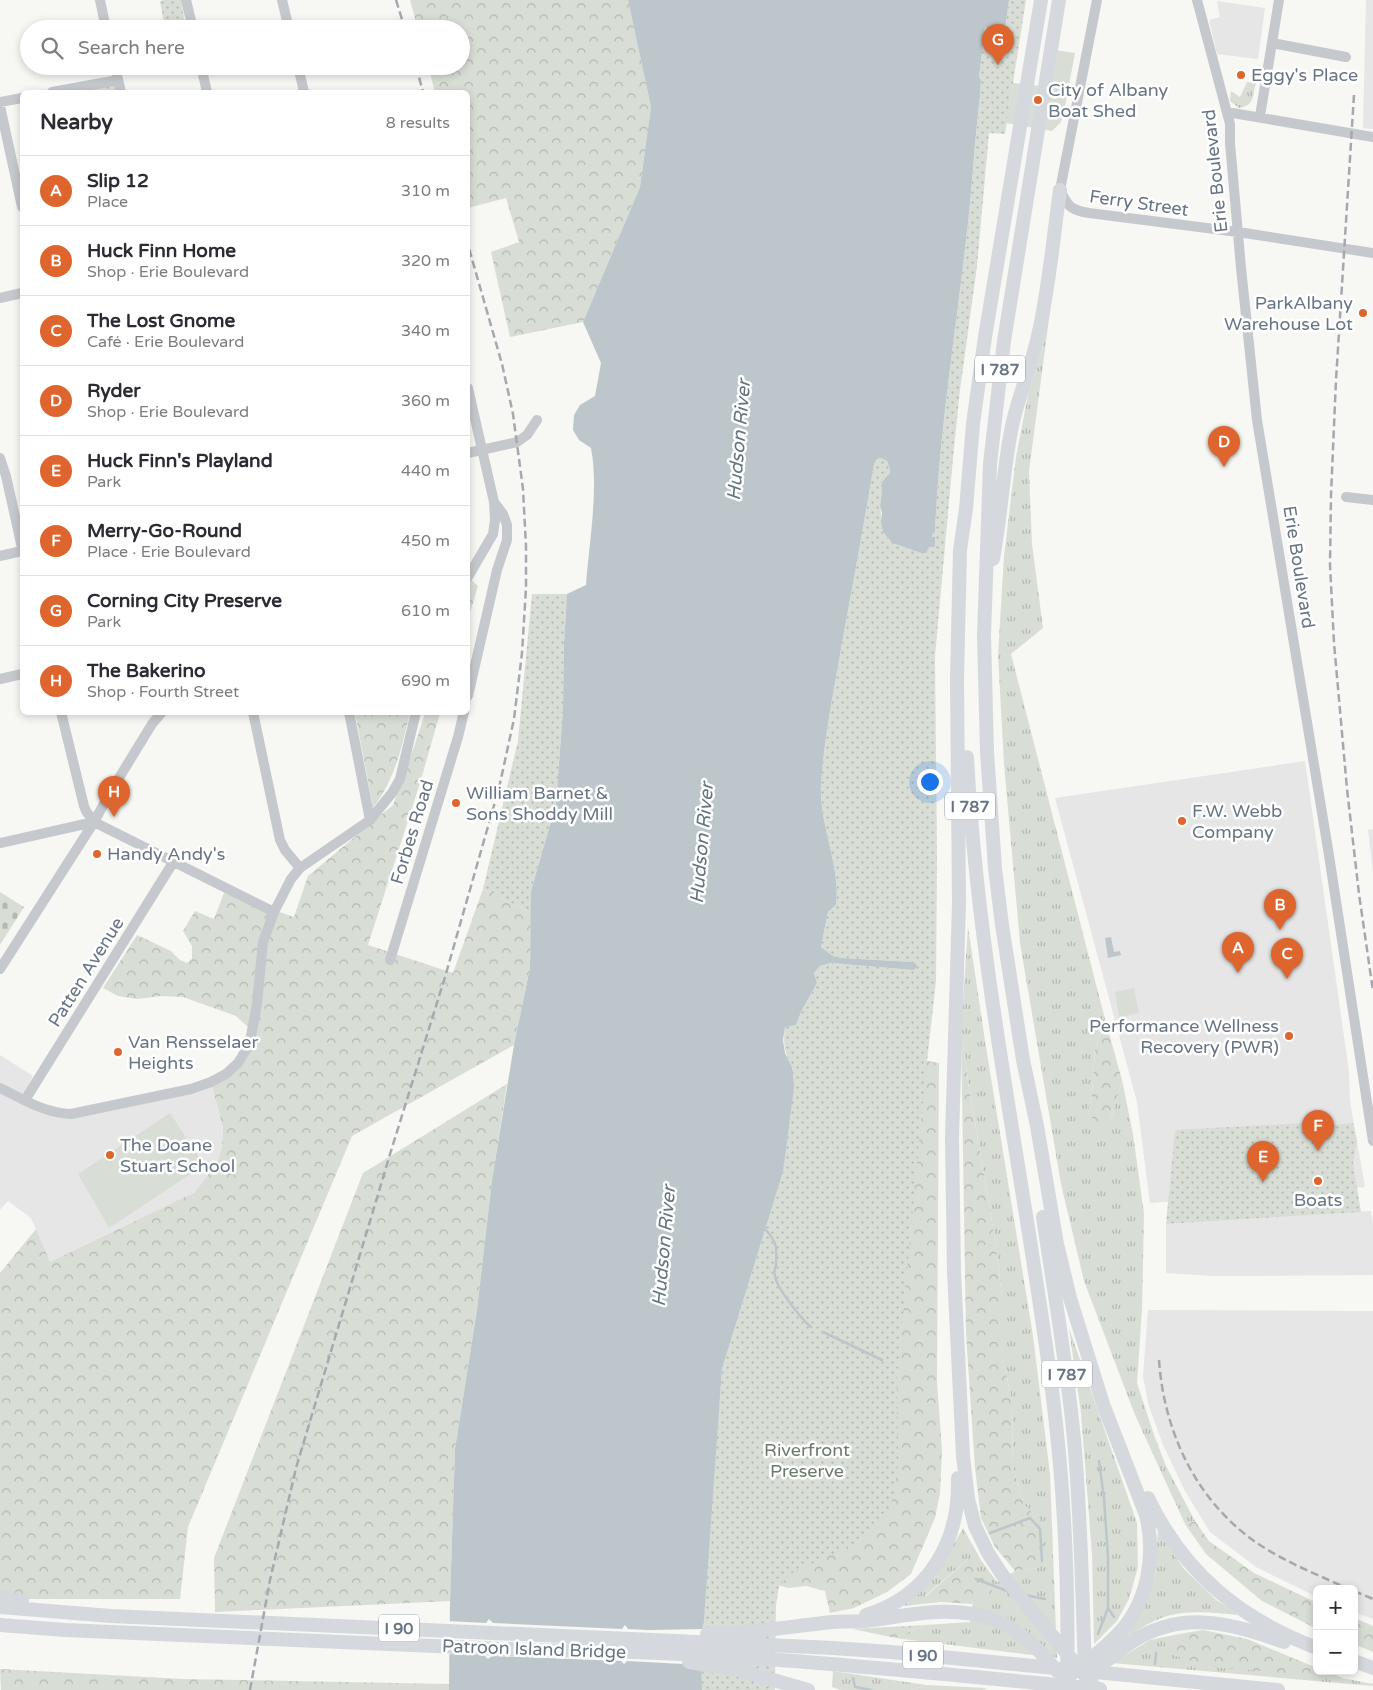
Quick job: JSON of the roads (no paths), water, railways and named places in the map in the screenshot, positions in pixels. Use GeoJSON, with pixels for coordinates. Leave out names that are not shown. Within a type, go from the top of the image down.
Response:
{"type":"FeatureCollection","features":[{"type":"Feature","properties":{"kind":"highway","name":"I 787"},"geometry":{"type":"LineString","coordinates":[[1041,0],[979,380],[966,509],[968,552],[965,613],[965,712],[974,864],[990,992],[1041,1310],[1055,1417],[1062,1488],[1066,1569],[1067,1690]]}},
{"type":"Feature","properties":{"kind":"highway","name":"I 787"},"geometry":{"type":"LineString","coordinates":[[1060,0],[1004,341],[990,464],[984,604],[986,724],[993,839],[1002,925],[1023,1060],[1029,1129],[1060,1324],[1073,1430],[1082,1555],[1084,1690]]}},
{"type":"Feature","properties":{"kind":"highway"},"geometry":{"type":"LineString","coordinates":[[984,604],[999,524],[1011,430],[1038,338],[1060,190]]}},
{"type":"Feature","properties":{"kind":"highway"},"geometry":{"type":"LineString","coordinates":[[966,509],[960,550],[957,610],[959,896],[952,1138],[954,1264],[963,1456],[967,1491],[975,1526],[988,1553],[1012,1588],[1097,1690]]}},
{"type":"Feature","properties":{"kind":"highway"},"geometry":{"type":"LineString","coordinates":[[1023,1060],[1037,1126],[1051,1214],[1061,1262],[1077,1322],[1103,1404],[1143,1504],[1151,1541],[1148,1576],[1140,1601],[1124,1627],[1114,1638],[1052,1690]]}},
{"type":"Feature","properties":{"kind":"highway"},"geometry":{"type":"LineString","coordinates":[[1092,1369],[1109,1402],[1154,1510],[1186,1559],[1217,1591],[1252,1617],[1290,1637],[1313,1646]]}},
{"type":"Feature","properties":{"kind":"highway"},"geometry":{"type":"LineString","coordinates":[[833,1622],[868,1614],[901,1600],[926,1577],[944,1550],[952,1530],[957,1509],[956,1433],[959,1385]]}},
{"type":"Feature","properties":{"kind":"highway"},"geometry":{"type":"LineString","coordinates":[[0,1597],[111,1616]]}},
{"type":"Feature","properties":{"kind":"highway","name":"I 90"},"geometry":{"type":"LineString","coordinates":[[0,1607],[111,1616]]}},
{"type":"Feature","properties":{"kind":"highway"},"geometry":{"type":"LineString","coordinates":[[624,1637],[730,1634],[947,1611],[967,1613],[998,1622],[1022,1636],[1041,1653],[1072,1690],[1113,1655],[1135,1640],[1156,1629],[1181,1623],[1200,1622],[1236,1626],[1304,1650],[1313,1651]]}},
{"type":"Feature","properties":{"kind":"highway","name":"Patroon Island Bridge"},"geometry":{"type":"LineString","coordinates":[[111,1616],[624,1637],[833,1648],[1278,1690]]}},
{"type":"Feature","properties":{"kind":"highway","name":"Patroon Island Bridge"},"geometry":{"type":"LineString","coordinates":[[0,1626],[529,1650],[590,1650],[712,1655],[833,1663],[1106,1690]]}},
{"type":"Feature","properties":{"kind":"highway"},"geometry":{"type":"LineString","coordinates":[[529,1650],[710,1664],[751,1672],[808,1690]]}},
{"type":"Feature","properties":{"kind":"highway"},"geometry":{"type":"LineString","coordinates":[[1358,1662],[1373,1668]]}},
{"type":"Feature","properties":{"kind":"street"},"geometry":{"type":"LineString","coordinates":[[100,0],[104,20]]}},
{"type":"Feature","properties":{"kind":"street"},"geometry":{"type":"LineString","coordinates":[[186,0],[191,20]]}},
{"type":"Feature","properties":{"kind":"street"},"geometry":{"type":"LineString","coordinates":[[282,0],[287,20]]}},
{"type":"Feature","properties":{"kind":"street"},"geometry":{"type":"LineString","coordinates":[[1060,190],[1097,0]]}},
{"type":"Feature","properties":{"kind":"street","name":"Erie Boulevard"},"geometry":{"type":"LineString","coordinates":[[1197,0],[1230,124],[1241,268],[1258,420],[1325,830],[1373,1141]]}},
{"type":"Feature","properties":{"kind":"street"},"geometry":{"type":"LineString","coordinates":[[1260,116],[1279,0]]}},
{"type":"Feature","properties":{"kind":"street"},"geometry":{"type":"LineString","coordinates":[[1272,43],[1346,57]]}},
{"type":"Feature","properties":{"kind":"street"},"geometry":{"type":"LineString","coordinates":[[117,75],[120,90]]}},
{"type":"Feature","properties":{"kind":"street"},"geometry":{"type":"LineString","coordinates":[[203,75],[207,90]]}},
{"type":"Feature","properties":{"kind":"street"},"geometry":{"type":"LineString","coordinates":[[300,75],[304,90]]}},
{"type":"Feature","properties":{"kind":"street"},"geometry":{"type":"LineString","coordinates":[[84,90],[118,80]]}},
{"type":"Feature","properties":{"kind":"street"},"geometry":{"type":"LineString","coordinates":[[20,99],[0,104],[20,198]]}},
{"type":"Feature","properties":{"kind":"street"},"geometry":{"type":"LineString","coordinates":[[1227,112],[1373,136]]}},
{"type":"Feature","properties":{"kind":"street","name":"Ferry Street"},"geometry":{"type":"LineString","coordinates":[[1060,190],[1073,210],[1373,252]]}},
{"type":"Feature","properties":{"kind":"street"},"geometry":{"type":"LineString","coordinates":[[0,298],[20,293]]}},
{"type":"Feature","properties":{"kind":"street"},"geometry":{"type":"LineString","coordinates":[[470,397],[494,502],[495,520],[493,534],[470,574]]}},
{"type":"Feature","properties":{"kind":"street"},"geometry":{"type":"LineString","coordinates":[[470,453],[517,442],[527,435],[537,420]]}},
{"type":"Feature","properties":{"kind":"street"},"geometry":{"type":"LineString","coordinates":[[0,458],[6,476],[20,541]]}},
{"type":"Feature","properties":{"kind":"street"},"geometry":{"type":"LineString","coordinates":[[1346,497],[1373,500]]}},
{"type":"Feature","properties":{"kind":"street"},"geometry":{"type":"LineString","coordinates":[[470,687],[497,570],[507,540],[507,525],[503,514],[494,502]]}},
{"type":"Feature","properties":{"kind":"street"},"geometry":{"type":"LineString","coordinates":[[0,556],[20,551]]}},
{"type":"Feature","properties":{"kind":"street"},"geometry":{"type":"LineString","coordinates":[[0,679],[20,674]]}},
{"type":"Feature","properties":{"kind":"street"},"geometry":{"type":"LineString","coordinates":[[62,715],[84,806],[94,822],[274,912]]}},
{"type":"Feature","properties":{"kind":"street"},"geometry":{"type":"LineString","coordinates":[[0,970],[94,822],[158,715]]}},
{"type":"Feature","properties":{"kind":"street"},"geometry":{"type":"LineString","coordinates":[[254,715],[280,840],[285,850],[300,868]]}},
{"type":"Feature","properties":{"kind":"street"},"geometry":{"type":"LineString","coordinates":[[350,715],[370,820]]}},
{"type":"Feature","properties":{"kind":"street"},"geometry":{"type":"LineString","coordinates":[[0,1088],[43,1109],[71,1114],[191,1089],[226,1074],[238,1063],[248,1048],[252,1036],[264,942],[274,912],[291,879],[300,868],[370,820],[392,793],[400,779],[415,715]]}},
{"type":"Feature","properties":{"kind":"street","name":"Forbes Road"},"geometry":{"type":"LineString","coordinates":[[390,960],[463,715]]}},
{"type":"Feature","properties":{"kind":"street"},"geometry":{"type":"LineString","coordinates":[[0,843],[94,822]]}},
{"type":"Feature","properties":{"kind":"street","name":"Patten Avenue"},"geometry":{"type":"LineString","coordinates":[[25,1100],[174,861]]}},
{"type":"Feature","properties":{"kind":"water","name":"Hudson River"},"geometry":{"type":"Polygon","coordinates":[[[628,0],[1009,0],[1004,36],[989,38],[988,27],[985,27],[979,77],[981,80],[980,96],[968,222],[944,422],[935,532],[932,534],[932,537],[935,537],[935,547],[929,547],[926,553],[921,553],[892,543],[883,532],[880,506],[881,485],[890,473],[890,469],[887,461],[881,458],[877,459],[874,464],[842,643],[822,767],[821,800],[837,890],[836,905],[828,912],[821,947],[833,956],[842,958],[913,962],[917,967],[913,970],[831,963],[820,966],[814,973],[817,983],[796,1025],[785,1027],[783,1040],[785,1053],[792,1067],[794,1087],[783,1172],[722,1369],[704,1619],[701,1635],[702,1690],[449,1690],[455,1449],[477,1310],[492,1180],[514,1045],[530,968],[531,891],[556,804],[563,709],[567,594],[586,585],[591,534],[594,481],[591,448],[579,440],[573,430],[574,415],[580,405],[595,396],[601,363],[583,322],[640,187],[651,107],[628,0]]]}},
{"type":"Feature","properties":{"kind":"water"},"geometry":{"type":"Polygon","coordinates":[[[1111,937],[1114,952],[1120,951],[1121,955],[1108,958],[1105,938],[1111,937]]]}},
{"type":"Feature","properties":{"kind":"waterway"},"geometry":{"type":"LineString","coordinates":[[765,1229],[772,1238],[776,1249],[776,1281],[790,1303],[811,1327]]}},
{"type":"Feature","properties":{"kind":"waterway"},"geometry":{"type":"LineString","coordinates":[[823,1332],[882,1360]]}},
{"type":"Feature","properties":{"kind":"waterway"},"geometry":{"type":"LineString","coordinates":[[1099,1461],[1104,1498],[1108,1557],[1108,1608],[1114,1617]]}},
{"type":"Feature","properties":{"kind":"waterway"},"geometry":{"type":"LineString","coordinates":[[990,1533],[1030,1518],[1040,1529],[1042,1561]]}},
{"type":"Feature","properties":{"kind":"waterway"},"geometry":{"type":"LineString","coordinates":[[976,1579],[1007,1591]]}},
{"type":"Feature","properties":{"kind":"waterway"},"geometry":{"type":"LineString","coordinates":[[1025,1595],[1045,1599]]}},
{"type":"Feature","properties":{"kind":"waterway"},"geometry":{"type":"LineString","coordinates":[[1098,1634],[1108,1608]]}},
{"type":"Feature","properties":{"kind":"waterway"},"geometry":{"type":"LineString","coordinates":[[1155,1664],[1156,1653]]}},
{"type":"Feature","properties":{"kind":"waterway"},"geometry":{"type":"LineString","coordinates":[[853,1678],[855,1687],[871,1690]]}},
{"type":"Feature","properties":{"kind":"railway"},"geometry":{"type":"LineString","coordinates":[[396,0],[402,20]]}},
{"type":"Feature","properties":{"kind":"railway"},"geometry":{"type":"LineString","coordinates":[[418,75],[422,90]]}},
{"type":"Feature","properties":{"kind":"railway"},"geometry":{"type":"LineString","coordinates":[[1354,95],[1336,380],[1330,565],[1334,643],[1347,789],[1359,894],[1373,991]]}},
{"type":"Feature","properties":{"kind":"railway"},"geometry":{"type":"LineString","coordinates":[[250,1690],[270,1580],[296,1468],[445,977],[499,788],[514,719],[522,653],[526,588],[523,489],[513,414],[502,364],[470,252]]}},
{"type":"Feature","properties":{"kind":"railway"},"geometry":{"type":"LineString","coordinates":[[1159,1360],[1162,1387],[1176,1438],[1187,1463],[1217,1507],[1235,1526],[1268,1550],[1340,1585]]}},
{"type":"Feature","properties":{"kind":"railway"},"geometry":{"type":"LineString","coordinates":[[1358,1593],[1373,1599]]}},
{"type":"Feature","properties":{"kind":"place","name":"Corning City Preserve"},"geometry":{"type":"Point","coordinates":[998,65]}},
{"type":"Feature","properties":{"kind":"place","name":"Eggy's Place"},"geometry":{"type":"Point","coordinates":[1241,75]}},
{"type":"Feature","properties":{"kind":"place","name":"City of Albany Boat Shed"},"geometry":{"type":"Point","coordinates":[1038,100]}},
{"type":"Feature","properties":{"kind":"place","name":"ParkAlbany Warehouse Lot"},"geometry":{"type":"Point","coordinates":[1363,313]}},
{"type":"Feature","properties":{"kind":"place","name":"Ryder"},"geometry":{"type":"Point","coordinates":[1224,467]}},
{"type":"Feature","properties":{"kind":"place","name":"William Barnet & Sons Shoddy Mill"},"geometry":{"type":"Point","coordinates":[456,803]}},
{"type":"Feature","properties":{"kind":"place","name":"The Bakerino"},"geometry":{"type":"Point","coordinates":[114,817]}},
{"type":"Feature","properties":{"kind":"place","name":"F.W. Webb Company"},"geometry":{"type":"Point","coordinates":[1182,821]}},
{"type":"Feature","properties":{"kind":"place","name":"Handy Andy's"},"geometry":{"type":"Point","coordinates":[97,854]}},
{"type":"Feature","properties":{"kind":"place","name":"Huck Finn Home"},"geometry":{"type":"Point","coordinates":[1280,930]}},
{"type":"Feature","properties":{"kind":"place","name":"Slip 12"},"geometry":{"type":"Point","coordinates":[1238,973]}},
{"type":"Feature","properties":{"kind":"place","name":"The Lost Gnome"},"geometry":{"type":"Point","coordinates":[1287,979]}},
{"type":"Feature","properties":{"kind":"place","name":"Performance Wellness Recovery (PWR)"},"geometry":{"type":"Point","coordinates":[1289,1036]}},
{"type":"Feature","properties":{"kind":"place","name":"Van Rensselaer Heights"},"geometry":{"type":"Point","coordinates":[118,1052]}},
{"type":"Feature","properties":{"kind":"place","name":"Merry-Go-Round"},"geometry":{"type":"Point","coordinates":[1318,1151]}},
{"type":"Feature","properties":{"kind":"place","name":"The Doane Stuart School"},"geometry":{"type":"Point","coordinates":[110,1155]}},
{"type":"Feature","properties":{"kind":"place","name":"Boats"},"geometry":{"type":"Point","coordinates":[1318,1181]}},
{"type":"Feature","properties":{"kind":"place","name":"Huck Finn's Playland"},"geometry":{"type":"Point","coordinates":[1263,1182]}},
{"type":"Feature","properties":{"kind":"park label","name":"Riverfront Preserve"},"geometry":{"type":"Point","coordinates":[807,1460]}}]}
